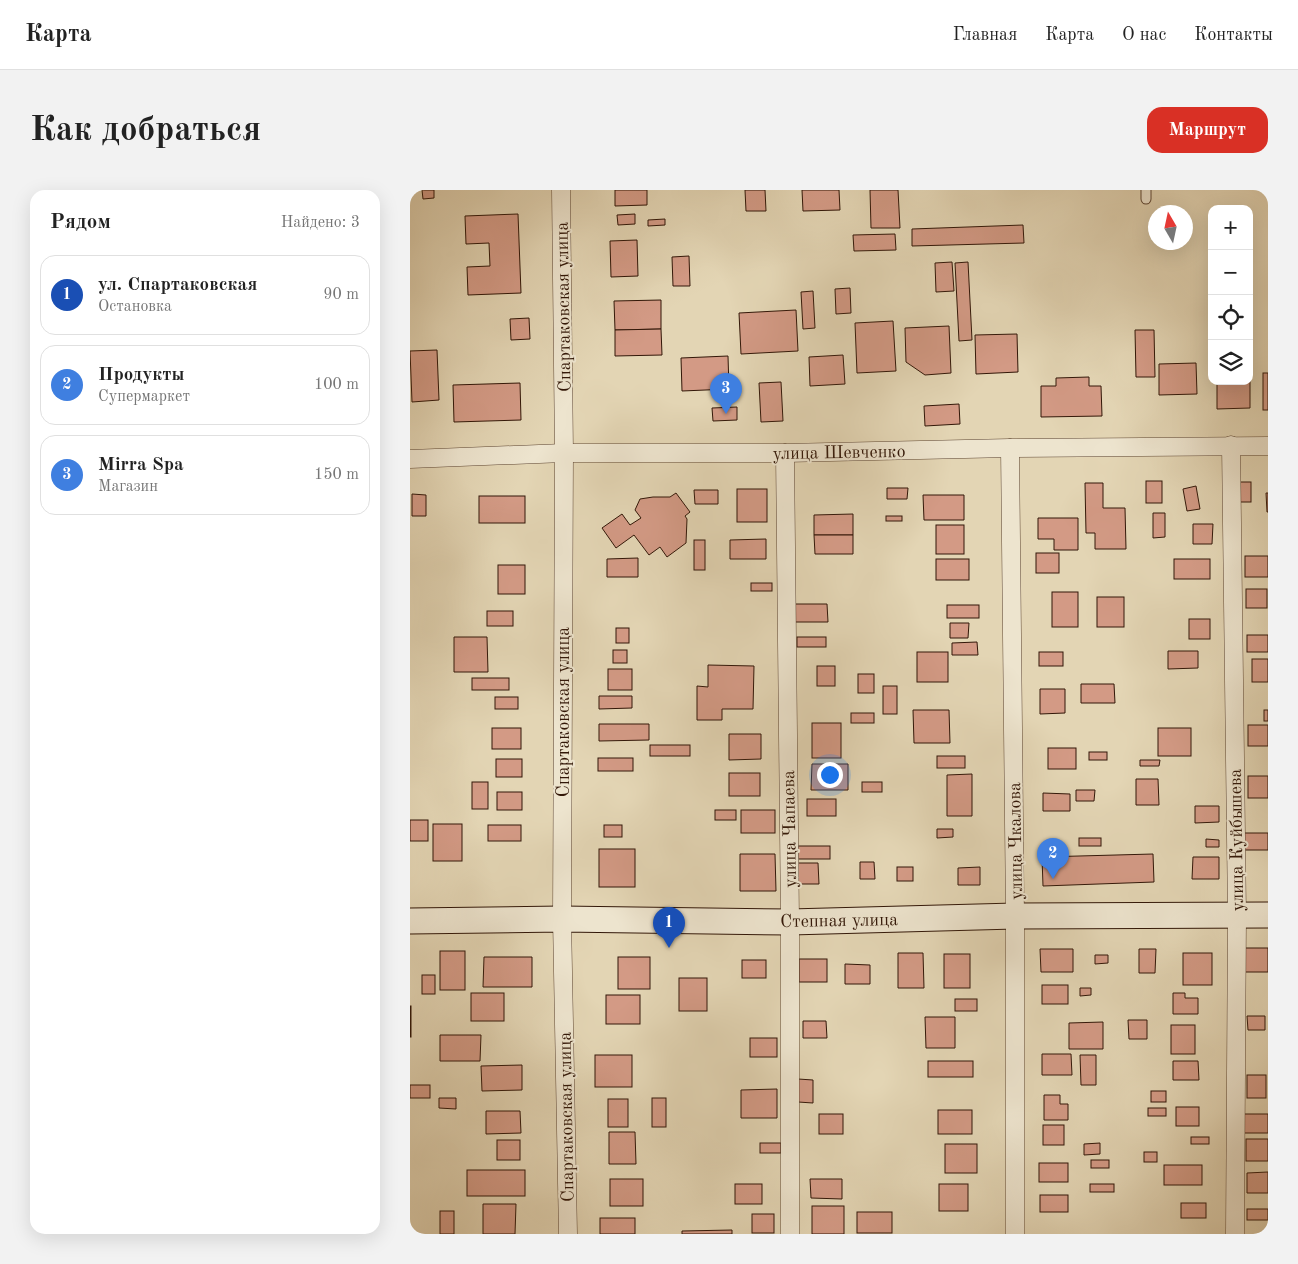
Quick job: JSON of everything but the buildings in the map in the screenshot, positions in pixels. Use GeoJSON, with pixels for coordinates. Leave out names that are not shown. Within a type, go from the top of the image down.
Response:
{"type":"FeatureCollection","features":[{"type":"Feature","properties":{"kind":"main road","name":"Степная улица"},"geometry":{"type":"LineString","coordinates":[[410,921],[790,922],[1015,916],[1268,916]]}},
{"type":"Feature","properties":{"kind":"street","name":"Спартаковская улица"},"geometry":{"type":"LineString","coordinates":[[562,190],[564,453],[562,920],[568,1234]]}},
{"type":"Feature","properties":{"kind":"street","name":"улица Куйбышева"},"geometry":{"type":"LineString","coordinates":[[1231,446],[1237,915],[1235,1234]]}},
{"type":"Feature","properties":{"kind":"street","name":"улица Шевченко"},"geometry":{"type":"LineString","coordinates":[[410,459],[564,453],[785,453],[1010,448],[1268,446]]}},
{"type":"Feature","properties":{"kind":"street","name":"улица Чкалова"},"geometry":{"type":"LineString","coordinates":[[1010,448],[1015,916],[1015,1234]]}},
{"type":"Feature","properties":{"kind":"street","name":"улица Чапаева"},"geometry":{"type":"LineString","coordinates":[[785,453],[790,922],[790,1234]]}},
{"type":"Feature","properties":{"kind":"place","name":"Mirra Spa"},"geometry":{"type":"Point","coordinates":[726,414]}},
{"type":"Feature","properties":{"kind":"place","name":"Продукты"},"geometry":{"type":"Point","coordinates":[1053,879]}},
{"type":"Feature","properties":{"kind":"place","name":"ул. Спартаковская"},"geometry":{"type":"Point","coordinates":[669,948]}}]}
